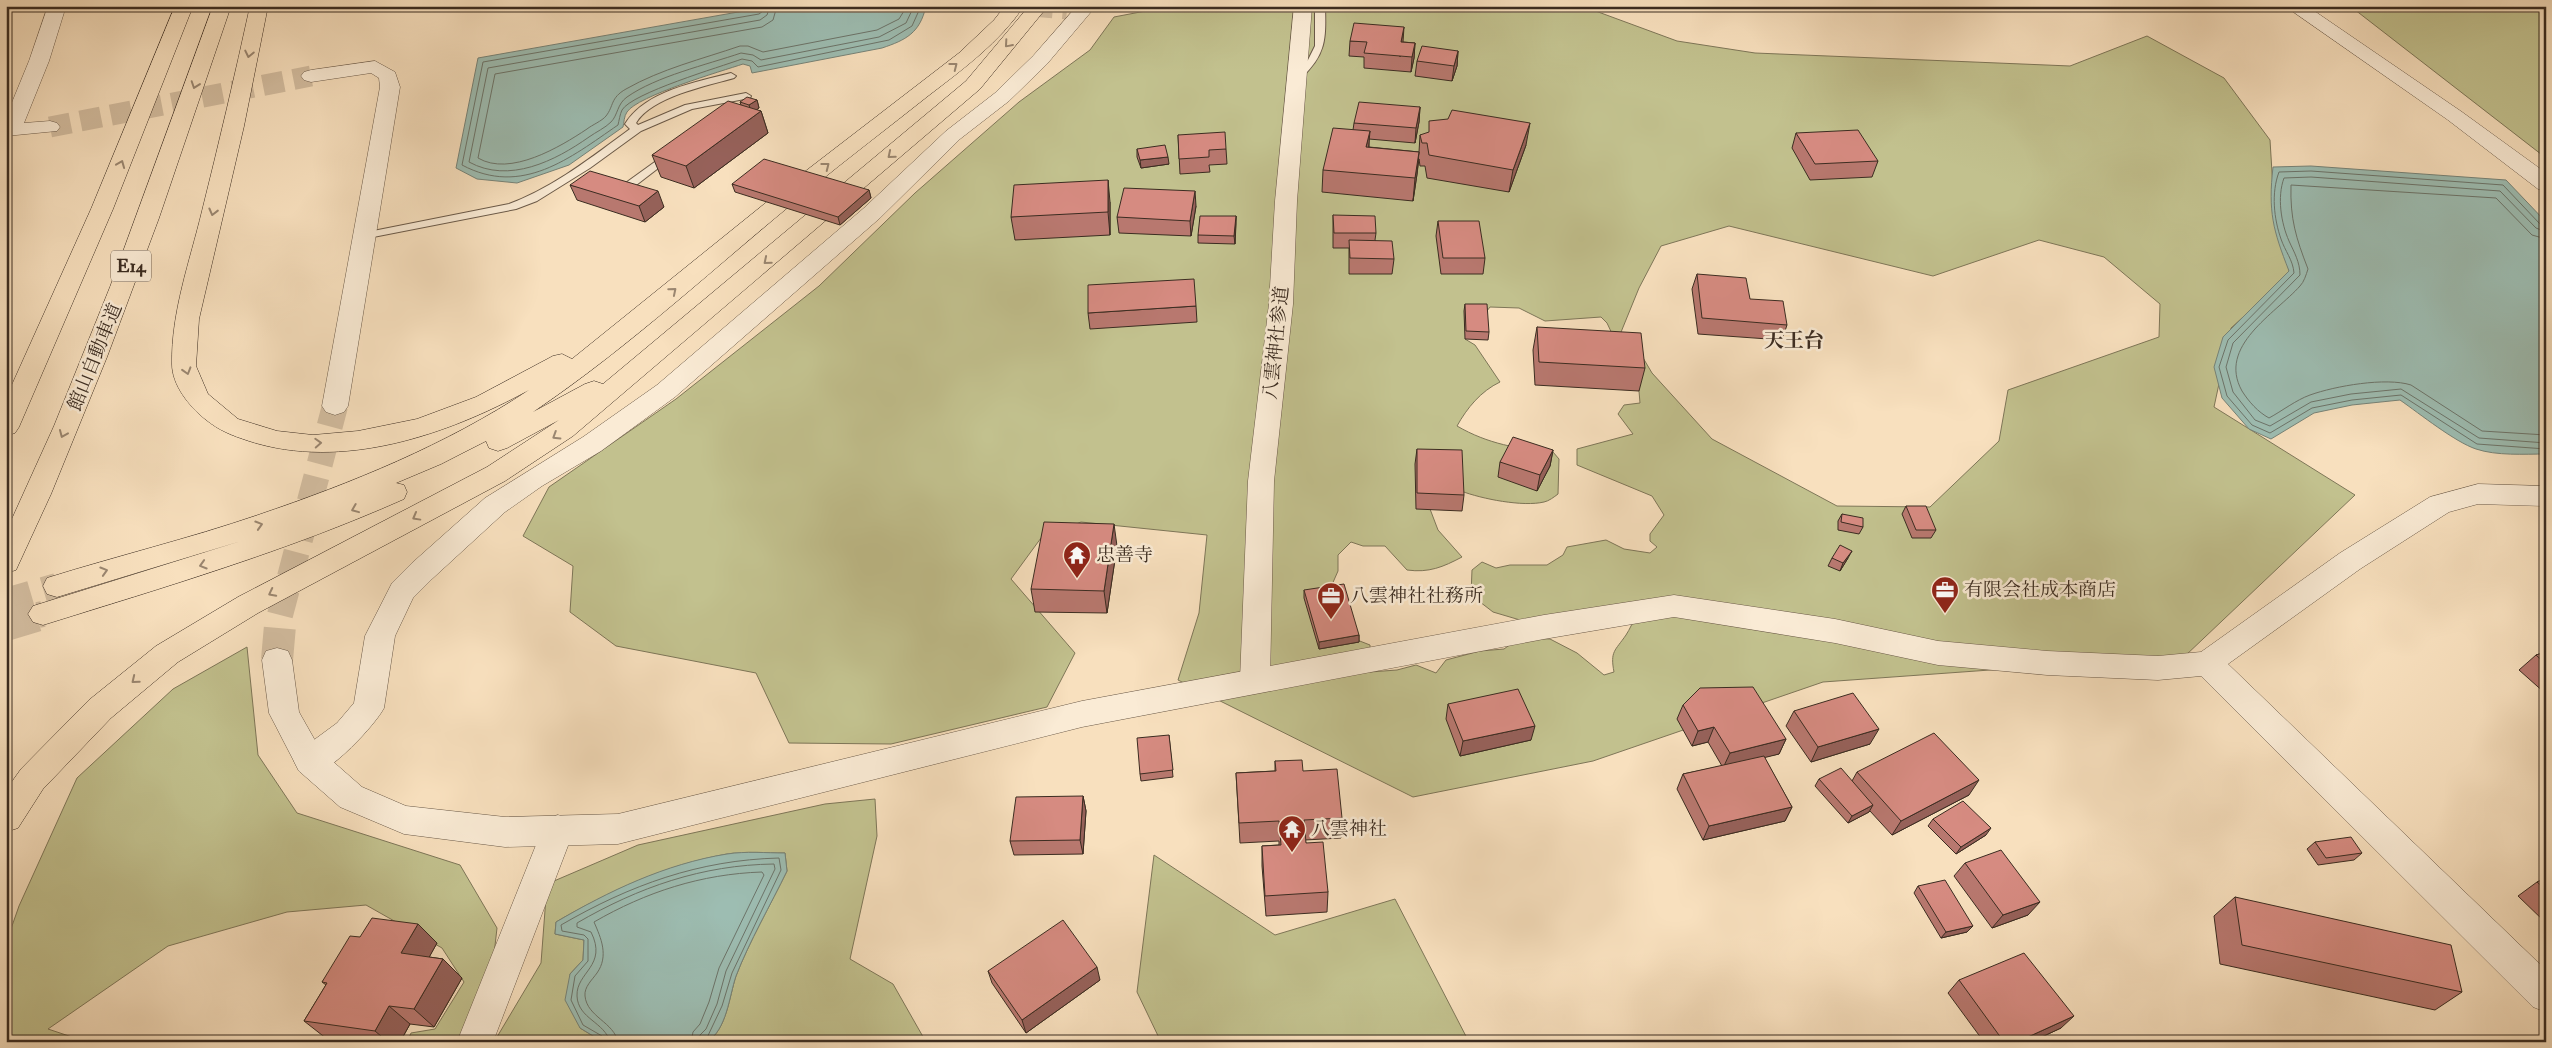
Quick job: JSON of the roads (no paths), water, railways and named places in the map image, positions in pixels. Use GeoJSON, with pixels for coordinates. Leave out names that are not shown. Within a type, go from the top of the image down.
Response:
{"type":"FeatureCollection","features":[{"type":"Feature","properties":{"kind":"highway","name":"館山自動車道"},"geometry":{"type":"LineString","coordinates":[[6,562],[93,365],[149,219],[222,6]]}},
{"type":"Feature","properties":{"kind":"highway"},"geometry":{"type":"LineString","coordinates":[[259,6],[234,126],[187,319],[184,366],[197,399],[229,425],[276,440],[313,444],[358,440],[421,427],[485,403],[636,322]]}},
{"type":"Feature","properties":{"kind":"highway"},"geometry":{"type":"LineString","coordinates":[[57,586],[266,523],[367,484],[432,456],[495,425],[552,387],[636,322],[802,185],[966,57],[1001,24],[1015,6]]}},
{"type":"Feature","properties":{"kind":"highway"},"geometry":{"type":"LineString","coordinates":[[6,818],[32,779],[93,716],[166,654],[248,605],[496,474],[564,430],[649,361],[973,85],[1039,6]]}},
{"type":"Feature","properties":{"kind":"highway","name":"E14"},"geometry":{"type":"LineString","coordinates":[[6,427],[102,209],[183,8]]}},
{"type":"Feature","properties":{"kind":"highway"},"geometry":{"type":"LineString","coordinates":[[6,387],[102,209]]}},
{"type":"Feature","properties":{"kind":"highway"},"geometry":{"type":"LineString","coordinates":[[43,614],[248,550],[358,508],[485,449],[649,361]]}},
{"type":"Feature","properties":{"kind":"street"},"geometry":{"type":"LineString","coordinates":[[8,134],[39,61],[57,6]]}},
{"type":"Feature","properties":{"kind":"street","name":"八雲神社参道"},"geometry":{"type":"LineString","coordinates":[[1254,680],[1261,481],[1281,304],[1286,201],[1304,6]]}},
{"type":"Feature","properties":{"kind":"street"},"geometry":{"type":"LineString","coordinates":[[2294,6],[2455,116],[2522,164],[2546,184]]}},
{"type":"Feature","properties":{"kind":"street"},"geometry":{"type":"LineString","coordinates":[[310,761],[348,732],[369,708],[380,636],[402,591],[422,571],[496,505],[533,479],[592,444],[666,391],[872,213],[953,135],[1002,97],[1040,60],[1079,9]]}},
{"type":"Feature","properties":{"kind":"street"},"geometry":{"type":"LineString","coordinates":[[311,76],[375,67],[388,76],[390,88],[335,406]]}},
{"type":"Feature","properties":{"kind":"street"},"geometry":{"type":"LineString","coordinates":[[8,134],[50,127]]}},
{"type":"Feature","properties":{"kind":"street"},"geometry":{"type":"LineString","coordinates":[[277,660],[284,713],[310,761],[351,797],[404,820],[505,832],[618,828],[1082,714],[1254,680],[1674,606],[1835,631],[1938,653],[2046,663],[2158,668],[2207,663],[2350,561],[2440,504],[2478,494],[2546,496]]}},
{"type":"Feature","properties":{"kind":"street"},"geometry":{"type":"LineString","coordinates":[[2207,663],[2546,995]]}},
{"type":"Feature","properties":{"kind":"street"},"geometry":{"type":"LineString","coordinates":[[475,1042],[558,830]]}},
{"type":"Feature","properties":{"kind":"lane"},"geometry":{"type":"LineString","coordinates":[[1297,77],[1313,64],[1319,51],[1320,6]]}},
{"type":"Feature","properties":{"kind":"lane"},"geometry":{"type":"LineString","coordinates":[[636,129],[630,124],[632,118],[638,112],[674,94],[731,76]]}},
{"type":"Feature","properties":{"kind":"lane"},"geometry":{"type":"LineString","coordinates":[[363,236],[512,207],[533,200],[586,166],[636,129],[689,107],[746,96],[723,114]]}},
{"type":"Feature","properties":{"kind":"lane"},"geometry":{"type":"LineString","coordinates":[[631,184],[677,149]]}},
{"type":"Feature","properties":{"kind":"water"},"geometry":{"type":"Polygon","coordinates":[[[772,6],[926,6],[920,23],[911,34],[898,42],[882,48],[752,73],[750,66],[743,64],[646,99],[627,112],[623,127],[569,165],[517,183],[477,179],[456,168],[478,58],[772,6]]]}},
{"type":"Feature","properties":{"kind":"water"},"geometry":{"type":"Polygon","coordinates":[[[2311,166],[2506,180],[2546,222],[2546,454],[2502,454],[2476,449],[2448,434],[2400,400],[2352,405],[2314,413],[2271,439],[2249,429],[2222,398],[2214,367],[2223,337],[2289,271],[2273,220],[2271,196],[2273,167],[2311,166]]]}},
{"type":"Feature","properties":{"kind":"water"},"geometry":{"type":"Polygon","coordinates":[[[734,853],[785,853],[787,871],[741,963],[723,1021],[714,1036],[707,1042],[603,1042],[580,1028],[565,1000],[570,974],[583,960],[584,940],[555,934],[556,922],[617,889],[682,864],[734,853]]]}},
{"type":"Feature","properties":{"kind":"tunnel"},"geometry":{"type":"LineString","coordinates":[[1032,6],[1067,9]]}},
{"type":"Feature","properties":{"kind":"tunnel"},"geometry":{"type":"LineString","coordinates":[[50,127],[311,76]]}},
{"type":"Feature","properties":{"kind":"tunnel"},"geometry":{"type":"LineString","coordinates":[[280,615],[335,406]]}},
{"type":"Feature","properties":{"kind":"tunnel"},"geometry":{"type":"LineString","coordinates":[[6,601],[57,586]]}},
{"type":"Feature","properties":{"kind":"tunnel"},"geometry":{"type":"LineString","coordinates":[[277,660],[281,614]]}},
{"type":"Feature","properties":{"kind":"tunnel"},"geometry":{"type":"LineString","coordinates":[[6,625],[40,615]]}},
{"type":"Feature","properties":{"kind":"place","name":"忠善寺"},"geometry":{"type":"Point","coordinates":[1077,579]}},
{"type":"Feature","properties":{"kind":"place","name":"有限会社成本商店"},"geometry":{"type":"Point","coordinates":[1945,614]}},
{"type":"Feature","properties":{"kind":"place","name":"八雲神社社務所"},"geometry":{"type":"Point","coordinates":[1331,620]}},
{"type":"Feature","properties":{"kind":"place","name":"八雲神社"},"geometry":{"type":"Point","coordinates":[1292,853]}},
{"type":"Feature","properties":{"kind":"district","name":"天王台"},"geometry":{"type":"Point","coordinates":[1794,340]}}]}
